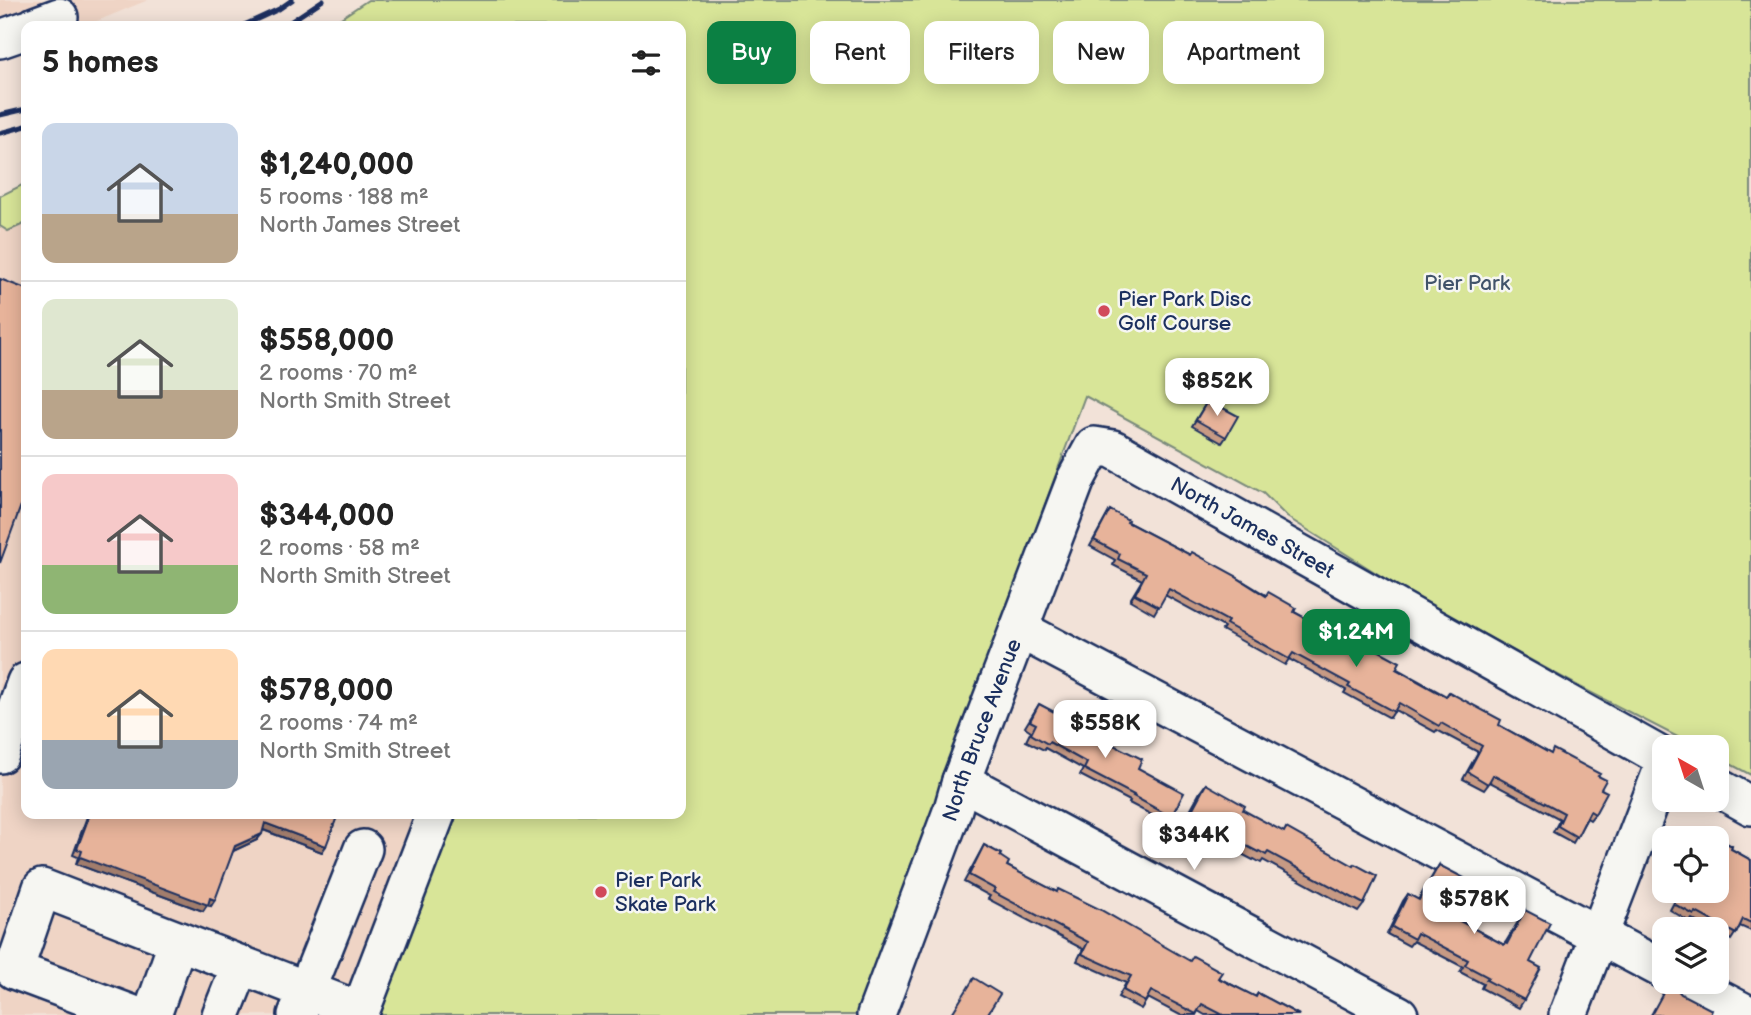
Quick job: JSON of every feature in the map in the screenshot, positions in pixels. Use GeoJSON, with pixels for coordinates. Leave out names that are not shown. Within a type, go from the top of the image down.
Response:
{"type":"FeatureCollection","features":[{"type":"Feature","properties":{"kind":"street"},"geometry":{"type":"LineString","coordinates":[[0,39],[21,31]]}},
{"type":"Feature","properties":{"kind":"street","name":"North Bruce Avenue"},"geometry":{"type":"LineString","coordinates":[[876,1015],[961,781],[1076,479],[1094,446]]}},
{"type":"Feature","properties":{"kind":"street","name":"North James Street"},"geometry":{"type":"LineString","coordinates":[[1094,446],[1113,449],[1652,751]]}},
{"type":"Feature","properties":{"kind":"street"},"geometry":{"type":"LineString","coordinates":[[1019,629],[1652,964]]}},
{"type":"Feature","properties":{"kind":"street"},"geometry":{"type":"LineString","coordinates":[[0,754],[21,696]]}},
{"type":"Feature","properties":{"kind":"street"},"geometry":{"type":"LineString","coordinates":[[961,781],[1399,1015]]}},
{"type":"Feature","properties":{"kind":"street"},"geometry":{"type":"LineString","coordinates":[[1729,794],[1751,806]]}},
{"type":"Feature","properties":{"kind":"street"},"geometry":{"type":"LineString","coordinates":[[1568,1015],[1652,797]]}},
{"type":"Feature","properties":{"kind":"street"},"geometry":{"type":"LineString","coordinates":[[134,1015],[14,970],[42,888],[241,965],[302,1003],[359,1013],[434,819]]}},
{"type":"Feature","properties":{"kind":"street"},"geometry":{"type":"LineString","coordinates":[[302,1003],[363,849]]}},
{"type":"Feature","properties":{"kind":"street"},"geometry":{"type":"LineString","coordinates":[[152,1015],[178,941]]}},
{"type":"Feature","properties":{"kind":"street"},"geometry":{"type":"LineString","coordinates":[[221,1015],[241,965]]}},
{"type":"Feature","properties":{"kind":"street"},"geometry":{"type":"LineString","coordinates":[[1709,994],[1749,1015]]}},
{"type":"Feature","properties":{"kind":"shaded area"},"geometry":{"type":"Polygon","coordinates":[[[0,0],[148,0],[97,21],[21,21],[21,53],[0,59],[0,0]]]}},
{"type":"Feature","properties":{"kind":"shaded area"},"geometry":{"type":"Polygon","coordinates":[[[21,216],[21,819],[452,819],[378,1015],[0,1015],[0,221],[21,216]]]}},
{"type":"Feature","properties":{"kind":"green space","name":"Pier Park"},"geometry":{"type":"Polygon","coordinates":[[[368,0],[1751,0],[1751,775],[1729,763],[1729,735],[1674,735],[1580,687],[1405,591],[1287,517],[1263,493],[1085,396],[856,1015],[378,1015],[452,819],[686,819],[686,21],[336,21],[368,0]]]}},
{"type":"Feature","properties":{"kind":"green space"},"geometry":{"type":"Polygon","coordinates":[[[21,186],[21,225],[8,231],[0,226],[0,196],[21,186]]]}},
{"type":"Feature","properties":{"kind":"building"},"geometry":{"type":"Polygon","coordinates":[[[0,279],[21,287],[21,506],[0,563],[0,279]]]}},
{"type":"Feature","properties":{"kind":"building"},"geometry":{"type":"Polygon","coordinates":[[[1208,400],[1238,416],[1226,437],[1196,420],[1208,400]]]}},
{"type":"Feature","properties":{"kind":"building"},"geometry":{"type":"Polygon","coordinates":[[[1110,510],[1128,520],[1127,522],[1190,555],[1192,552],[1236,576],[1266,596],[1268,592],[1296,608],[1294,612],[1329,631],[1332,627],[1372,650],[1374,648],[1400,662],[1396,669],[1446,697],[1449,692],[1501,720],[1499,725],[1551,754],[1553,749],[1600,774],[1598,776],[1606,780],[1601,789],[1607,792],[1595,814],[1590,811],[1577,837],[1558,826],[1564,813],[1493,775],[1488,784],[1468,772],[1482,746],[1441,723],[1439,726],[1399,703],[1394,712],[1293,653],[1289,659],[1169,589],[1159,607],[1135,594],[1146,573],[1118,559],[1120,554],[1094,540],[1110,510]]]}},
{"type":"Feature","properties":{"kind":"building"},"geometry":{"type":"Polygon","coordinates":[[[1039,704],[1087,729],[1085,731],[1142,759],[1138,768],[1184,793],[1171,817],[1084,769],[1087,763],[1031,734],[1036,724],[1030,721],[1039,704]]]}},
{"type":"Feature","properties":{"kind":"building"},"geometry":{"type":"Polygon","coordinates":[[[1206,784],[1245,806],[1243,810],[1284,832],[1286,828],[1377,876],[1364,904],[1268,852],[1266,855],[1258,852],[1216,830],[1218,826],[1191,812],[1206,784]]]}},
{"type":"Feature","properties":{"kind":"building"},"geometry":{"type":"Polygon","coordinates":[[[88,819],[336,819],[326,846],[265,823],[262,834],[235,846],[215,900],[210,898],[208,905],[80,857],[82,851],[77,849],[88,819]]]}},
{"type":"Feature","properties":{"kind":"building"},"geometry":{"type":"Polygon","coordinates":[[[1729,844],[1732,846],[1731,849],[1751,860],[1751,923],[1743,919],[1736,934],[1729,930],[1729,917],[1705,917],[1696,912],[1694,915],[1674,904],[1729,903],[1729,844]]]}},
{"type":"Feature","properties":{"kind":"building"},"geometry":{"type":"Polygon","coordinates":[[[984,845],[1001,854],[1000,856],[1009,862],[1007,866],[1057,892],[1058,889],[1101,910],[1190,961],[1193,956],[1222,972],[1218,978],[1256,997],[1258,993],[1299,1015],[1223,1015],[1202,1004],[1196,1014],[1151,991],[1145,1002],[1123,990],[1131,976],[1082,954],[1088,942],[993,892],[995,889],[969,875],[984,845]]]}},
{"type":"Feature","properties":{"kind":"building"},"geometry":{"type":"Polygon","coordinates":[[[1439,865],[1464,878],[1445,913],[1504,945],[1525,910],[1550,923],[1530,962],[1541,968],[1524,1000],[1486,980],[1488,977],[1465,965],[1468,960],[1417,933],[1414,939],[1392,927],[1408,894],[1419,900],[1439,865]]]}},
{"type":"Feature","properties":{"kind":"building"},"geometry":{"type":"Polygon","coordinates":[[[974,978],[1000,994],[987,1015],[951,1015],[974,978]]]}},
{"type":"Feature","properties":{"kind":"building"},"geometry":{"type":"Polygon","coordinates":[[[1663,994],[1681,994],[1712,1010],[1710,1015],[1651,1015],[1663,994]]]}},
{"type":"Feature","properties":{"kind":"railway"},"geometry":{"type":"LineString","coordinates":[[253,21],[292,0]]}},
{"type":"Feature","properties":{"kind":"railway"},"geometry":{"type":"LineString","coordinates":[[292,21],[323,0]]}},
{"type":"Feature","properties":{"kind":"railway"},"geometry":{"type":"LineString","coordinates":[[0,115],[21,110]]}},
{"type":"Feature","properties":{"kind":"railway"},"geometry":{"type":"LineString","coordinates":[[0,133],[21,127]]}},
{"type":"Feature","properties":{"kind":"place","name":"Pier Park Disc Golf Course"},"geometry":{"type":"Point","coordinates":[1104,311]}},
{"type":"Feature","properties":{"kind":"place","name":"Pier Park Skate Park"},"geometry":{"type":"Point","coordinates":[601,892]}}]}
